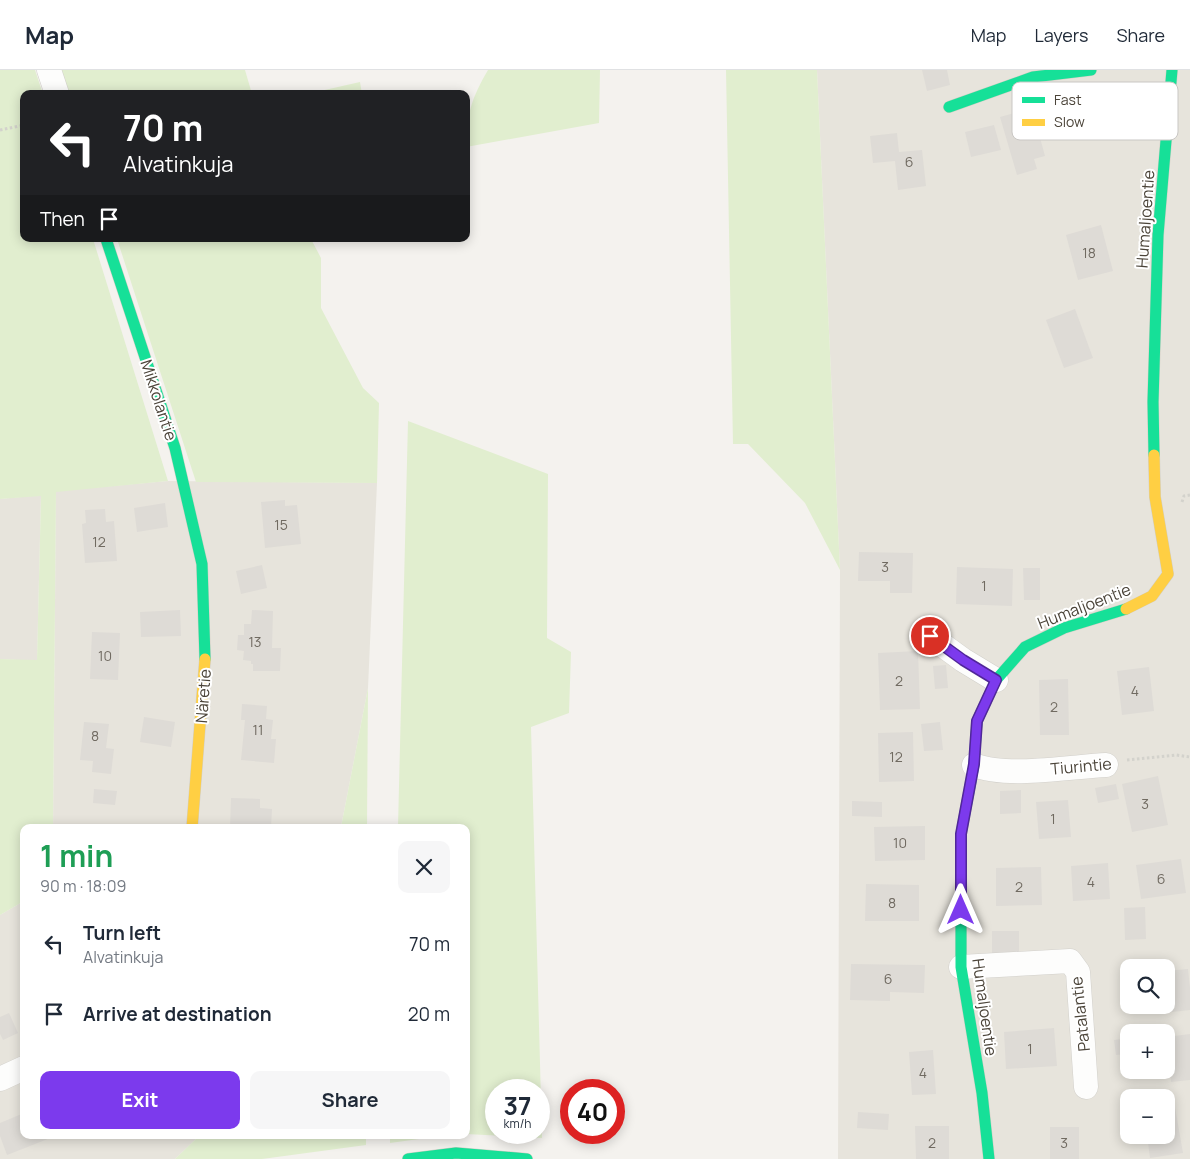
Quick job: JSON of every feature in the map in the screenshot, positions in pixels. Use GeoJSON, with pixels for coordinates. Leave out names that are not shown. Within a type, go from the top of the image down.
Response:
{"type":"FeatureCollection","features":[{"type":"Feature","properties":{"kind":"street"},"geometry":{"type":"LineString","coordinates":[[49,70],[56,90]]}},
{"type":"Feature","properties":{"kind":"street"},"geometry":{"type":"LineString","coordinates":[[1019,82],[1033,77],[1091,70]]}},
{"type":"Feature","properties":{"kind":"street"},"geometry":{"type":"LineString","coordinates":[[949,107],[1012,84]]}},
{"type":"Feature","properties":{"kind":"street","name":"Humaljoentie"},"geometry":{"type":"LineString","coordinates":[[989,1159],[982,1093],[961,967],[961,834],[974,764],[977,721],[996,680],[1025,647],[1064,628],[1129,608],[1152,596],[1168,574],[1155,497],[1153,402],[1158,234],[1166,140]]}},
{"type":"Feature","properties":{"kind":"street","name":"Mikkolantie"},"geometry":{"type":"LineString","coordinates":[[107,242],[175,448],[202,564]]}},
{"type":"Feature","properties":{"kind":"street","name":"Näretie"},"geometry":{"type":"LineString","coordinates":[[192,824],[205,664],[202,564]]}},
{"type":"Feature","properties":{"kind":"street"},"geometry":{"type":"LineString","coordinates":[[930,636],[963,660],[996,680]]}},
{"type":"Feature","properties":{"kind":"street","name":"Tiurintie"},"geometry":{"type":"LineString","coordinates":[[974,764],[986,770],[1018,771],[1106,765]]}},
{"type":"Feature","properties":{"kind":"street","name":"Patalantie"},"geometry":{"type":"LineString","coordinates":[[961,967],[1070,961],[1078,972],[1086,1087]]}},
{"type":"Feature","properties":{"kind":"street"},"geometry":{"type":"LineString","coordinates":[[0,1079],[20,1070]]}},
{"type":"Feature","properties":{"kind":"street"},"geometry":{"type":"LineString","coordinates":[[408,1159],[456,1153],[527,1159]]}},
{"type":"Feature","properties":{"kind":"path"},"geometry":{"type":"LineString","coordinates":[[0,130],[20,127]]}},
{"type":"Feature","properties":{"kind":"path","name":"Tiurintie"},"geometry":{"type":"LineString","coordinates":[[1106,765],[1133,759],[1176,755],[1190,757]]}},
{"type":"Feature","properties":{"kind":"shaded area"},"geometry":{"type":"Polygon","coordinates":[[[817,70],[1190,70],[1190,1159],[838,1159],[840,570],[817,70]]]}},
{"type":"Feature","properties":{"kind":"shaded area"},"geometry":{"type":"Polygon","coordinates":[[[168,481],[377,483],[368,688],[342,824],[53,824],[56,491],[168,481]]]}},
{"type":"Feature","properties":{"kind":"shaded area"},"geometry":{"type":"Polygon","coordinates":[[[41,495],[37,661],[0,659],[0,499],[41,495]]]}},
{"type":"Feature","properties":{"kind":"shaded area"},"geometry":{"type":"Polygon","coordinates":[[[20,903],[20,1139],[196,1139],[175,1159],[0,1159],[0,915],[20,903]]]}},
{"type":"Feature","properties":{"kind":"green space"},"geometry":{"type":"Polygon","coordinates":[[[0,70],[35,70],[42,90],[20,90],[20,242],[94,242],[168,481],[56,492],[53,824],[20,824],[20,903],[0,915],[0,659],[37,660],[41,496],[0,499],[0,70]]]}},
{"type":"Feature","properties":{"kind":"green space"},"geometry":{"type":"Polygon","coordinates":[[[61,70],[245,70],[251,90],[68,90],[61,70]]]}},
{"type":"Feature","properties":{"kind":"green space"},"geometry":{"type":"Polygon","coordinates":[[[488,70],[600,70],[599,123],[470,146],[470,112],[478,89],[488,70]]]}},
{"type":"Feature","properties":{"kind":"green space"},"geometry":{"type":"Polygon","coordinates":[[[726,70],[817,70],[840,570],[805,503],[748,444],[733,444],[726,70]]]}},
{"type":"Feature","properties":{"kind":"green space"},"geometry":{"type":"Polygon","coordinates":[[[360,82],[361,90],[325,90],[360,82]]]}},
{"type":"Feature","properties":{"kind":"green space"},"geometry":{"type":"Polygon","coordinates":[[[118,242],[313,242],[321,258],[321,308],[363,388],[379,403],[377,483],[196,482],[118,242]]]}},
{"type":"Feature","properties":{"kind":"green space"},"geometry":{"type":"Polygon","coordinates":[[[408,421],[548,474],[547,638],[571,652],[569,713],[531,727],[540,1079],[485,1079],[485,1135],[470,1134],[470,824],[398,824],[408,421]]]}},
{"type":"Feature","properties":{"kind":"green space"},"geometry":{"type":"Polygon","coordinates":[[[368,688],[367,824],[342,824],[368,688]]]}},
{"type":"Feature","properties":{"kind":"green space"},"geometry":{"type":"Polygon","coordinates":[[[196,1139],[366,1139],[366,1145],[262,1159],[175,1159],[196,1139]]]}},
{"type":"Feature","properties":{"kind":"green space"},"geometry":{"type":"Polygon","coordinates":[[[390,1139],[419,1139],[390,1143],[390,1139]]]}},
{"type":"Feature","properties":{"kind":"building"},"geometry":{"type":"Polygon","coordinates":[[[922,70],[947,70],[950,85],[927,91],[922,70]]]}},
{"type":"Feature","properties":{"kind":"building"},"geometry":{"type":"Polygon","coordinates":[[[1012,114],[1012,140],[1041,140],[1045,156],[1034,159],[1037,169],[1017,175],[1000,117],[1012,114]]]}},
{"type":"Feature","properties":{"kind":"building"},"geometry":{"type":"Polygon","coordinates":[[[994,125],[1001,150],[971,157],[965,132],[994,125]]]}},
{"type":"Feature","properties":{"kind":"building"},"geometry":{"type":"Polygon","coordinates":[[[897,133],[899,152],[922,150],[926,186],[898,190],[895,161],[873,163],[870,136],[897,133]]]}},
{"type":"Feature","properties":{"kind":"building"},"geometry":{"type":"Polygon","coordinates":[[[1101,225],[1113,271],[1078,280],[1066,235],[1101,225]]]}},
{"type":"Feature","properties":{"kind":"building"},"geometry":{"type":"Polygon","coordinates":[[[1075,309],[1093,358],[1064,368],[1046,320],[1075,309]]]}},
{"type":"Feature","properties":{"kind":"building"},"geometry":{"type":"Polygon","coordinates":[[[285,500],[285,506],[297,505],[301,544],[265,548],[261,502],[285,500]]]}},
{"type":"Feature","properties":{"kind":"building"},"geometry":{"type":"Polygon","coordinates":[[[165,503],[168,527],[137,532],[134,508],[165,503]]]}},
{"type":"Feature","properties":{"kind":"building"},"geometry":{"type":"Polygon","coordinates":[[[105,509],[106,522],[114,521],[117,561],[85,563],[82,524],[86,523],[85,510],[105,509]]]}},
{"type":"Feature","properties":{"kind":"building"},"geometry":{"type":"Polygon","coordinates":[[[859,552],[913,553],[912,593],[890,593],[890,581],[858,581],[859,552]]]}},
{"type":"Feature","properties":{"kind":"building"},"geometry":{"type":"Polygon","coordinates":[[[262,565],[267,588],[241,594],[236,571],[262,565]]]}},
{"type":"Feature","properties":{"kind":"building"},"geometry":{"type":"Polygon","coordinates":[[[957,567],[1013,569],[1012,606],[956,604],[957,567]]]}},
{"type":"Feature","properties":{"kind":"building"},"geometry":{"type":"Polygon","coordinates":[[[1023,568],[1040,568],[1040,600],[1024,600],[1023,568]]]}},
{"type":"Feature","properties":{"kind":"building"},"geometry":{"type":"Polygon","coordinates":[[[180,610],[181,636],[141,637],[140,612],[180,610]]]}},
{"type":"Feature","properties":{"kind":"building"},"geometry":{"type":"Polygon","coordinates":[[[252,610],[273,611],[272,648],[281,648],[280,671],[253,671],[251,661],[243,660],[244,651],[237,650],[238,635],[244,635],[244,624],[251,624],[252,610]]]}},
{"type":"Feature","properties":{"kind":"building"},"geometry":{"type":"Polygon","coordinates":[[[92,632],[120,633],[118,680],[90,679],[92,632]]]}},
{"type":"Feature","properties":{"kind":"building"},"geometry":{"type":"Polygon","coordinates":[[[918,651],[920,709],[880,710],[878,653],[918,651]]]}},
{"type":"Feature","properties":{"kind":"building"},"geometry":{"type":"Polygon","coordinates":[[[946,665],[948,688],[935,689],[933,666],[946,665]]]}},
{"type":"Feature","properties":{"kind":"building"},"geometry":{"type":"Polygon","coordinates":[[[1149,667],[1154,711],[1122,715],[1117,671],[1149,667]]]}},
{"type":"Feature","properties":{"kind":"building"},"geometry":{"type":"Polygon","coordinates":[[[1068,679],[1069,735],[1040,735],[1039,680],[1068,679]]]}},
{"type":"Feature","properties":{"kind":"building"},"geometry":{"type":"Polygon","coordinates":[[[242,704],[267,706],[266,719],[273,720],[271,739],[276,739],[274,763],[241,760],[245,720],[241,720],[242,704]]]}},
{"type":"Feature","properties":{"kind":"building"},"geometry":{"type":"Polygon","coordinates":[[[144,717],[175,722],[171,747],[140,742],[144,717]]]}},
{"type":"Feature","properties":{"kind":"building"},"geometry":{"type":"Polygon","coordinates":[[[84,722],[109,724],[106,748],[114,749],[111,774],[92,772],[93,761],[80,760],[84,722]]]}},
{"type":"Feature","properties":{"kind":"building"},"geometry":{"type":"Polygon","coordinates":[[[940,722],[943,750],[924,751],[921,724],[940,722]]]}},
{"type":"Feature","properties":{"kind":"building"},"geometry":{"type":"Polygon","coordinates":[[[913,732],[914,781],[879,782],[878,733],[913,732]]]}},
{"type":"Feature","properties":{"kind":"building"},"geometry":{"type":"Polygon","coordinates":[[[1158,776],[1168,825],[1132,832],[1122,784],[1158,776]]]}},
{"type":"Feature","properties":{"kind":"building"},"geometry":{"type":"Polygon","coordinates":[[[1116,784],[1119,799],[1098,803],[1095,788],[1116,784]]]}},
{"type":"Feature","properties":{"kind":"building"},"geometry":{"type":"Polygon","coordinates":[[[94,789],[117,791],[115,805],[93,803],[94,789]]]}},
{"type":"Feature","properties":{"kind":"building"},"geometry":{"type":"Polygon","coordinates":[[[1021,790],[1021,813],[1000,814],[1000,791],[1021,790]]]}},
{"type":"Feature","properties":{"kind":"building"},"geometry":{"type":"Polygon","coordinates":[[[231,798],[260,799],[260,808],[272,809],[271,824],[230,824],[231,798]]]}},
{"type":"Feature","properties":{"kind":"building"},"geometry":{"type":"Polygon","coordinates":[[[1068,800],[1071,837],[1039,839],[1036,802],[1068,800]]]}},
{"type":"Feature","properties":{"kind":"building"},"geometry":{"type":"Polygon","coordinates":[[[852,801],[882,802],[882,817],[852,816],[852,801]]]}},
{"type":"Feature","properties":{"kind":"building"},"geometry":{"type":"Polygon","coordinates":[[[925,826],[925,860],[875,861],[874,827],[925,826]]]}},
{"type":"Feature","properties":{"kind":"building"},"geometry":{"type":"Polygon","coordinates":[[[1181,859],[1186,893],[1141,899],[1136,865],[1181,859]]]}},
{"type":"Feature","properties":{"kind":"building"},"geometry":{"type":"Polygon","coordinates":[[[1108,863],[1110,899],[1073,901],[1071,866],[1108,863]]]}},
{"type":"Feature","properties":{"kind":"building"},"geometry":{"type":"Polygon","coordinates":[[[1041,867],[1042,905],[996,906],[996,868],[1041,867]]]}},
{"type":"Feature","properties":{"kind":"building"},"geometry":{"type":"Polygon","coordinates":[[[866,884],[919,885],[919,921],[865,921],[866,884]]]}},
{"type":"Feature","properties":{"kind":"building"},"geometry":{"type":"Polygon","coordinates":[[[1145,907],[1146,939],[1125,940],[1124,908],[1145,907]]]}},
{"type":"Feature","properties":{"kind":"building"},"geometry":{"type":"Polygon","coordinates":[[[992,931],[1019,931],[1019,953],[992,953],[992,931]]]}},
{"type":"Feature","properties":{"kind":"building"},"geometry":{"type":"Polygon","coordinates":[[[851,964],[925,965],[924,993],[890,992],[890,1001],[850,1000],[851,964]]]}},
{"type":"Feature","properties":{"kind":"building"},"geometry":{"type":"Polygon","coordinates":[[[1188,969],[1190,1010],[1175,1012],[1175,970],[1188,969]]]}},
{"type":"Feature","properties":{"kind":"building"},"geometry":{"type":"Polygon","coordinates":[[[9,1013],[18,1033],[3,1040],[0,1034],[0,1017],[9,1013]]]}},
{"type":"Feature","properties":{"kind":"building"},"geometry":{"type":"Polygon","coordinates":[[[1054,1028],[1057,1066],[1006,1069],[1004,1032],[1054,1028]]]}},
{"type":"Feature","properties":{"kind":"building"},"geometry":{"type":"Polygon","coordinates":[[[1190,1034],[1190,1080],[1171,1082],[1171,1079],[1175,1079],[1175,1036],[1190,1034]]]}},
{"type":"Feature","properties":{"kind":"building"},"geometry":{"type":"Polygon","coordinates":[[[1120,1039],[1120,1055],[1116,1055],[1114,1040],[1120,1039]]]}},
{"type":"Feature","properties":{"kind":"building"},"geometry":{"type":"Polygon","coordinates":[[[933,1050],[936,1094],[912,1095],[909,1052],[933,1050]]]}},
{"type":"Feature","properties":{"kind":"building"},"geometry":{"type":"Polygon","coordinates":[[[1175,1107],[1183,1153],[1150,1158],[1148,1144],[1175,1144],[1175,1107]]]}},
{"type":"Feature","properties":{"kind":"building"},"geometry":{"type":"Polygon","coordinates":[[[858,1112],[889,1114],[888,1130],[857,1128],[858,1112]]]}},
{"type":"Feature","properties":{"kind":"building"},"geometry":{"type":"Polygon","coordinates":[[[20,1115],[20,1139],[48,1139],[7,1155],[0,1136],[0,1123],[20,1115]]]}},
{"type":"Feature","properties":{"kind":"building"},"geometry":{"type":"Polygon","coordinates":[[[915,1126],[949,1126],[949,1159],[916,1159],[915,1126]]]}},
{"type":"Feature","properties":{"kind":"building"},"geometry":{"type":"Polygon","coordinates":[[[1050,1127],[1079,1127],[1079,1159],[1050,1159],[1050,1127]]]}},
{"type":"Feature","properties":{"kind":"traffic: fast"},"geometry":{"type":"LineString","coordinates":[[1019,82],[1033,77],[1091,70]]}},
{"type":"Feature","properties":{"kind":"traffic: fast"},"geometry":{"type":"LineString","coordinates":[[1171,82],[1172,70]]}},
{"type":"Feature","properties":{"kind":"traffic: fast"},"geometry":{"type":"LineString","coordinates":[[949,107],[1012,84]]}},
{"type":"Feature","properties":{"kind":"traffic: fast"},"geometry":{"type":"LineString","coordinates":[[1154,455],[1153,402],[1158,235],[1166,140]]}},
{"type":"Feature","properties":{"kind":"traffic: fast"},"geometry":{"type":"LineString","coordinates":[[107,242],[175,448],[202,564],[205,659]]}},
{"type":"Feature","properties":{"kind":"traffic: fast"},"geometry":{"type":"LineString","coordinates":[[989,1159],[982,1093],[961,967],[961,834],[974,765],[977,721],[996,680],[1025,647],[1064,628],[1126,609]]}},
{"type":"Feature","properties":{"kind":"traffic: fast"},"geometry":{"type":"LineString","coordinates":[[408,1159],[456,1153],[527,1159]]}},
{"type":"Feature","properties":{"kind":"traffic: slow"},"geometry":{"type":"LineString","coordinates":[[1126,609],[1152,596],[1168,574],[1155,497],[1154,455]]}},
{"type":"Feature","properties":{"kind":"traffic: slow"},"geometry":{"type":"LineString","coordinates":[[192,824],[205,659]]}},
{"type":"Feature","properties":{"kind":"route"},"geometry":{"type":"LineString","coordinates":[[930,636],[963,660],[996,680],[977,721],[974,764],[961,834],[961,910]]}}]}
